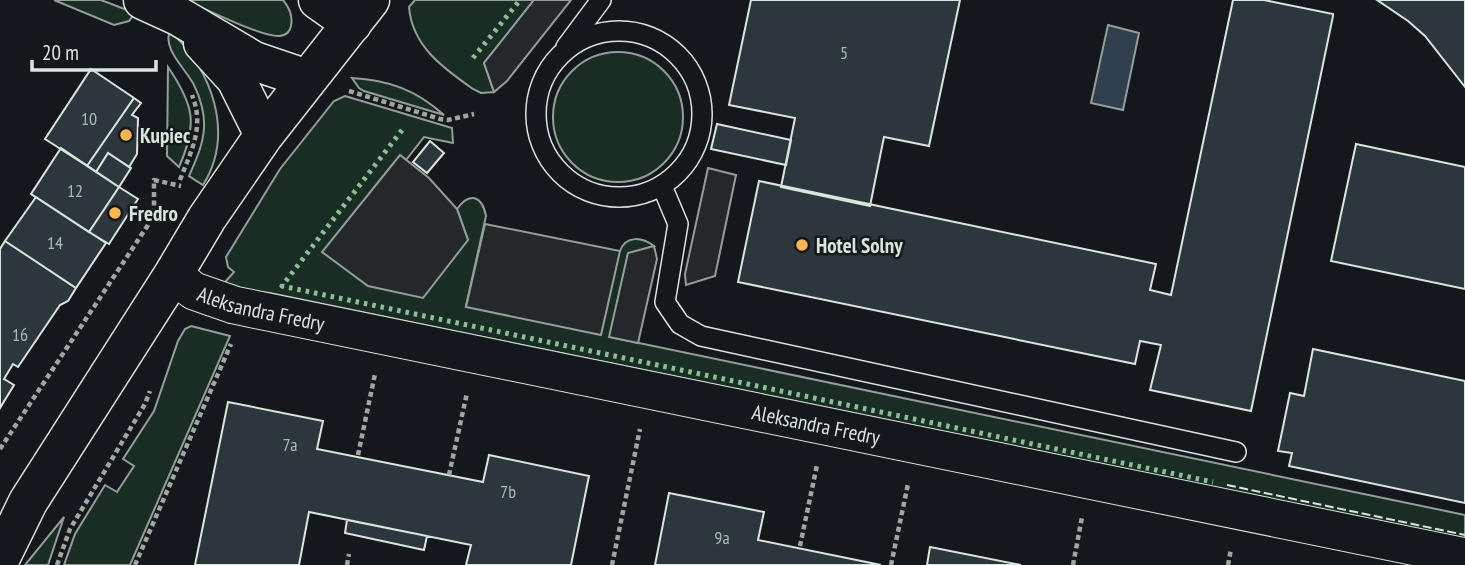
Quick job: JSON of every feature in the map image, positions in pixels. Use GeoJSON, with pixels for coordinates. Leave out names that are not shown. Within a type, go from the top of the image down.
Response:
{"type":"FeatureCollection","features":[{"type":"Feature","properties":{"kind":"street"},"geometry":{"type":"LineString","coordinates":[[143,0],[177,16],[254,61],[323,84]]}},
{"type":"Feature","properties":{"kind":"street"},"geometry":{"type":"LineString","coordinates":[[318,0],[361,12]]}},
{"type":"Feature","properties":{"kind":"street","name":"Aleksandra Fredry"},"geometry":{"type":"LineString","coordinates":[[0,559],[27,502],[207,218],[264,135],[323,84],[361,12]]}},
{"type":"Feature","properties":{"kind":"street"},"geometry":{"type":"LineString","coordinates":[[177,16],[236,79],[264,135]]}},
{"type":"Feature","properties":{"kind":"street","name":"Aleksandra Fredry"},"geometry":{"type":"LineString","coordinates":[[173,275],[194,291],[234,305],[1465,557]]}},
{"type":"Feature","properties":{"kind":"lane"},"geometry":{"type":"LineString","coordinates":[[557,58],[579,41],[606,32],[635,33],[662,42],[683,61],[697,86],[703,113],[698,142],[684,167],[662,186],[637,195],[610,197],[584,189],[561,174],[545,152],[536,126],[536,102],[543,79],[557,58],[601,0]]}},
{"type":"Feature","properties":{"kind":"lane"},"geometry":{"type":"LineString","coordinates":[[662,186],[678,224],[665,302],[680,324],[701,336],[1236,452]]}},
{"type":"Feature","properties":{"kind":"path"},"geometry":{"type":"LineString","coordinates":[[323,84],[440,119],[474,114]]}},
{"type":"Feature","properties":{"kind":"path"},"geometry":{"type":"LineString","coordinates":[[175,196],[197,139],[197,113],[189,88]]}},
{"type":"Feature","properties":{"kind":"path"},"geometry":{"type":"LineString","coordinates":[[0,449],[148,225],[154,208],[154,180]]}},
{"type":"Feature","properties":{"kind":"path"},"geometry":{"type":"LineString","coordinates":[[135,565],[231,343]]}},
{"type":"Feature","properties":{"kind":"path"},"geometry":{"type":"LineString","coordinates":[[57,565],[70,529],[145,404],[154,380]]}},
{"type":"Feature","properties":{"kind":"path"},"geometry":{"type":"LineString","coordinates":[[612,565],[648,390]]}},
{"type":"Feature","properties":{"kind":"path"},"geometry":{"type":"LineString","coordinates":[[358,455],[371,393]]}},
{"type":"Feature","properties":{"kind":"path"},"geometry":{"type":"LineString","coordinates":[[449,475],[462,412]]}},
{"type":"Feature","properties":{"kind":"path"},"geometry":{"type":"LineString","coordinates":[[1073,565],[1090,482]]}},
{"type":"Feature","properties":{"kind":"path"},"geometry":{"type":"LineString","coordinates":[[800,546],[813,485]]}},
{"type":"Feature","properties":{"kind":"path"},"geometry":{"type":"LineString","coordinates":[[891,565],[904,504]]}},
{"type":"Feature","properties":{"kind":"path"},"geometry":{"type":"LineString","coordinates":[[347,565],[349,554]]}},
{"type":"Feature","properties":{"kind":"green space"},"geometry":{"type":"Polygon","coordinates":[[[54,0],[101,0],[135,13],[129,21],[114,25],[54,0]]]}},
{"type":"Feature","properties":{"kind":"green space"},"geometry":{"type":"Polygon","coordinates":[[[185,0],[283,0],[291,15],[289,32],[280,36],[247,28],[185,0]]]}},
{"type":"Feature","properties":{"kind":"green space"},"geometry":{"type":"Polygon","coordinates":[[[415,0],[534,0],[484,63],[494,92],[481,93],[473,89],[431,55],[411,21],[409,7],[415,0]]]}},
{"type":"Feature","properties":{"kind":"green space"},"geometry":{"type":"Polygon","coordinates":[[[170,31],[185,46],[197,64],[214,103],[218,124],[217,145],[203,185],[189,176],[202,140],[203,111],[194,85],[169,45],[170,31]]]}},
{"type":"Feature","properties":{"kind":"green space"},"geometry":{"type":"Polygon","coordinates":[[[618,52],[643,57],[664,71],[678,92],[683,117],[678,142],[664,163],[643,177],[618,182],[593,177],[572,163],[558,142],[553,117],[558,92],[572,71],[593,57],[618,52]]]}},
{"type":"Feature","properties":{"kind":"green space"},"geometry":{"type":"Polygon","coordinates":[[[168,67],[183,93],[190,115],[189,139],[179,167],[167,156],[168,67]]]}},
{"type":"Feature","properties":{"kind":"green space"},"geometry":{"type":"Polygon","coordinates":[[[352,78],[378,81],[401,88],[423,99],[444,115],[364,91],[352,78]]]}},
{"type":"Feature","properties":{"kind":"green space"},"geometry":{"type":"Polygon","coordinates":[[[345,96],[452,128],[453,143],[424,137],[406,160],[400,155],[468,240],[457,209],[466,200],[475,198],[484,209],[486,216],[466,306],[620,251],[626,242],[640,239],[654,246],[628,254],[610,337],[1465,515],[1465,539],[270,293],[235,289],[225,282],[234,272],[228,267],[226,257],[280,169],[334,101],[345,96]]]}},
{"type":"Feature","properties":{"kind":"green space"},"geometry":{"type":"Polygon","coordinates":[[[191,326],[230,336],[130,565],[64,565],[75,534],[105,485],[117,492],[134,466],[123,459],[154,411],[178,341],[185,329],[191,326]]]}},
{"type":"Feature","properties":{"kind":"green space"},"geometry":{"type":"Polygon","coordinates":[[[64,517],[48,565],[25,565],[64,517]]]}},
{"type":"Feature","properties":{"kind":"shaded area"},"geometry":{"type":"Polygon","coordinates":[[[534,0],[571,0],[507,81],[494,92],[484,63],[534,0]]]}},
{"type":"Feature","properties":{"kind":"shaded area"},"geometry":{"type":"Polygon","coordinates":[[[400,155],[429,178],[457,209],[468,240],[423,298],[368,286],[322,252],[400,155]]]}},
{"type":"Feature","properties":{"kind":"shaded area"},"geometry":{"type":"Polygon","coordinates":[[[708,168],[736,175],[715,276],[686,285],[685,274],[708,168]]]}},
{"type":"Feature","properties":{"kind":"shaded area"},"geometry":{"type":"Polygon","coordinates":[[[485,224],[620,251],[601,335],[466,307],[485,224]]]}},
{"type":"Feature","properties":{"kind":"shaded area"},"geometry":{"type":"Polygon","coordinates":[[[654,246],[657,259],[638,343],[609,337],[628,253],[654,246]]]}},
{"type":"Feature","properties":{"kind":"water"},"geometry":{"type":"Polygon","coordinates":[[[1108,25],[1139,33],[1123,110],[1091,103],[1108,25]]]}},
{"type":"Feature","properties":{"kind":"building"},"geometry":{"type":"Polygon","coordinates":[[[751,0],[960,0],[929,146],[884,137],[870,206],[781,187],[795,118],[729,105],[751,0]]]}},
{"type":"Feature","properties":{"kind":"building"},"geometry":{"type":"Polygon","coordinates":[[[1233,0],[1264,0],[1333,14],[1251,411],[1150,390],[1161,345],[1140,341],[1135,364],[738,282],[759,181],[1156,264],[1150,290],[1171,295],[1233,0]]]}},
{"type":"Feature","properties":{"kind":"building"},"geometry":{"type":"Polygon","coordinates":[[[1377,0],[1465,0],[1465,87],[1425,36],[1377,0]]]}},
{"type":"Feature","properties":{"kind":"building"},"geometry":{"type":"Polygon","coordinates":[[[91,69],[134,98],[87,166],[45,139],[91,69]]]}},
{"type":"Feature","properties":{"kind":"building"},"geometry":{"type":"Polygon","coordinates":[[[134,98],[141,103],[132,115],[138,118],[137,154],[129,167],[108,153],[96,172],[87,166],[134,98]]]}},
{"type":"Feature","properties":{"kind":"building"},"geometry":{"type":"Polygon","coordinates":[[[717,124],[791,140],[786,165],[711,149],[717,124]]]}},
{"type":"Feature","properties":{"kind":"building"},"geometry":{"type":"Polygon","coordinates":[[[430,141],[444,153],[427,173],[413,162],[430,141]]]}},
{"type":"Feature","properties":{"kind":"building"},"geometry":{"type":"Polygon","coordinates":[[[1356,144],[1465,167],[1465,289],[1331,261],[1356,144]]]}},
{"type":"Feature","properties":{"kind":"building"},"geometry":{"type":"Polygon","coordinates":[[[61,148],[119,187],[89,232],[31,194],[61,148]]]}},
{"type":"Feature","properties":{"kind":"building"},"geometry":{"type":"Polygon","coordinates":[[[108,153],[131,168],[119,187],[96,172],[108,153]]]}},
{"type":"Feature","properties":{"kind":"building"},"geometry":{"type":"Polygon","coordinates":[[[119,187],[138,199],[109,244],[89,232],[119,187]]]}},
{"type":"Feature","properties":{"kind":"building"},"geometry":{"type":"Polygon","coordinates":[[[36,197],[106,243],[76,288],[5,241],[36,197]]]}},
{"type":"Feature","properties":{"kind":"building"},"geometry":{"type":"Polygon","coordinates":[[[5,241],[76,288],[68,301],[60,305],[18,367],[13,364],[4,379],[14,385],[0,408],[0,249],[5,241]]]}},
{"type":"Feature","properties":{"kind":"building"},"geometry":{"type":"Polygon","coordinates":[[[1313,349],[1465,381],[1465,503],[1289,466],[1292,453],[1278,451],[1290,393],[1304,396],[1313,349]]]}},
{"type":"Feature","properties":{"kind":"building"},"geometry":{"type":"Polygon","coordinates":[[[228,402],[323,421],[317,449],[483,482],[489,455],[589,476],[571,565],[466,565],[471,545],[309,512],[299,565],[195,565],[228,402]]]}},
{"type":"Feature","properties":{"kind":"building"},"geometry":{"type":"Polygon","coordinates":[[[669,493],[764,512],[758,540],[881,565],[655,565],[669,493]]]}},
{"type":"Feature","properties":{"kind":"building"},"geometry":{"type":"Polygon","coordinates":[[[347,520],[427,536],[424,550],[345,533],[347,520]]]}},
{"type":"Feature","properties":{"kind":"building"},"geometry":{"type":"Polygon","coordinates":[[[930,547],[1021,565],[927,565],[930,547]]]}},
{"type":"Feature","properties":{"kind":"hedge"},"geometry":{"type":"LineString","coordinates":[[473,58],[520,0]]}},
{"type":"Feature","properties":{"kind":"hedge"},"geometry":{"type":"LineString","coordinates":[[402,130],[282,286],[1213,482]]}},
{"type":"Feature","properties":{"kind":"fence"},"geometry":{"type":"LineString","coordinates":[[1227,485],[1465,535]]}},
{"type":"Feature","properties":{"kind":"place","name":"Kupiec"},"geometry":{"type":"Point","coordinates":[126,135]}},
{"type":"Feature","properties":{"kind":"place","name":"Fredro"},"geometry":{"type":"Point","coordinates":[115,213]}},
{"type":"Feature","properties":{"kind":"place","name":"Hotel Solny"},"geometry":{"type":"Point","coordinates":[802,245]}}]}
